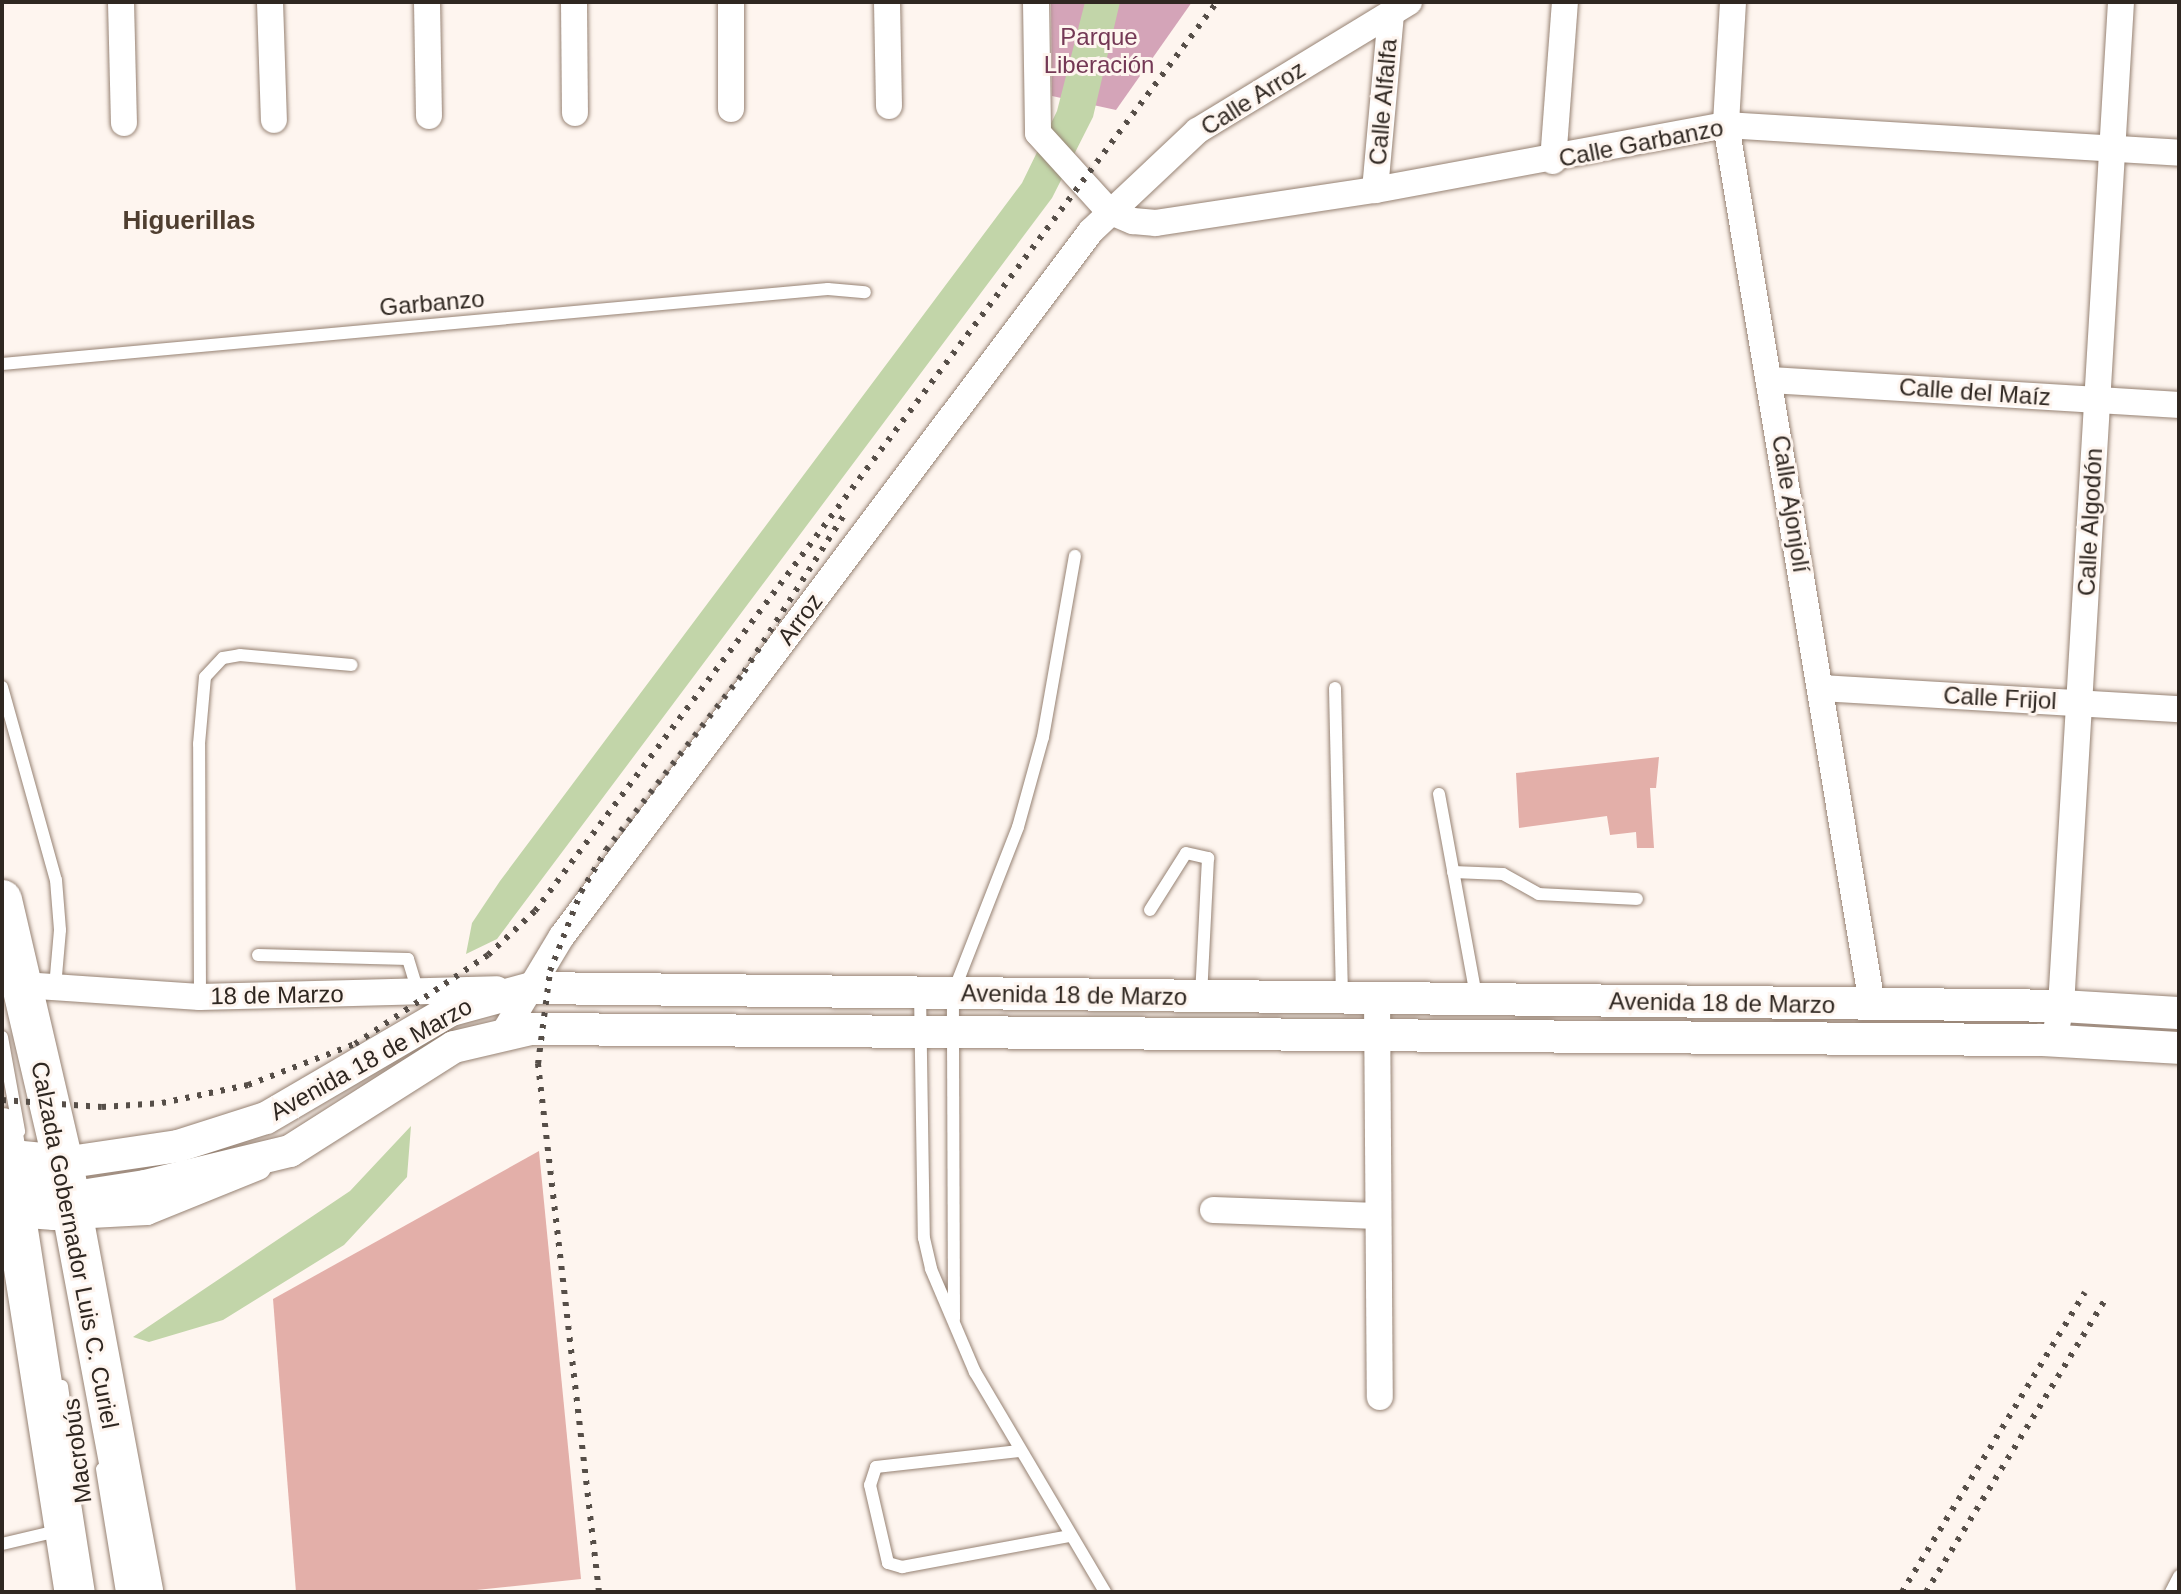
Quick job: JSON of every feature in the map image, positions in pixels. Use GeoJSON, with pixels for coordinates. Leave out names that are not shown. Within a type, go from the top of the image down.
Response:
{"type":"FeatureCollection","features":[{"type":"Feature","properties":{"kind":"main road","name":"Calzada Gobernador Luis C. Curiel"},"geometry":{"type":"LineString","coordinates":[[2,900],[15,987],[64,1529],[75,1592]]}},
{"type":"Feature","properties":{"kind":"main road","name":"Calzada Gobernador Luis C. Curiel"},"geometry":{"type":"LineString","coordinates":[[33,1186],[143,1592]]}},
{"type":"Feature","properties":{"kind":"street"},"geometry":{"type":"LineString","coordinates":[[121,2],[124,123]]}},
{"type":"Feature","properties":{"kind":"street"},"geometry":{"type":"LineString","coordinates":[[270,2],[274,120]]}},
{"type":"Feature","properties":{"kind":"street"},"geometry":{"type":"LineString","coordinates":[[427,2],[429,116]]}},
{"type":"Feature","properties":{"kind":"street"},"geometry":{"type":"LineString","coordinates":[[574,2],[575,113]]}},
{"type":"Feature","properties":{"kind":"street"},"geometry":{"type":"LineString","coordinates":[[731,2],[731,109]]}},
{"type":"Feature","properties":{"kind":"street"},"geometry":{"type":"LineString","coordinates":[[887,2],[889,106]]}},
{"type":"Feature","properties":{"kind":"street"},"geometry":{"type":"LineString","coordinates":[[1036,2],[1038,133],[1078,181],[1109,211]]}},
{"type":"Feature","properties":{"kind":"street"},"geometry":{"type":"LineString","coordinates":[[1553,161],[1565,2]]}},
{"type":"Feature","properties":{"kind":"street","name":"Calle Ajonjolí"},"geometry":{"type":"LineString","coordinates":[[1733,2],[1726,125],[1771,380],[1872,1004]]}},
{"type":"Feature","properties":{"kind":"street","name":"Calle Algodón"},"geometry":{"type":"LineString","coordinates":[[2054,1041],[2061,1006],[2121,2]]}},
{"type":"Feature","properties":{"kind":"street","name":"Calle Alfalfa"},"geometry":{"type":"LineString","coordinates":[[1375,190],[1400,8]]}},
{"type":"Feature","properties":{"kind":"street","name":"Calle Arroz"},"geometry":{"type":"LineString","coordinates":[[1109,211],[1197,131],[1400,8]]}},
{"type":"Feature","properties":{"kind":"street","name":"Calle Garbanzo"},"geometry":{"type":"LineString","coordinates":[[1109,211],[1156,223],[1553,161],[1726,125],[2179,153]]}},
{"type":"Feature","properties":{"kind":"street","name":"Arroz"},"geometry":{"type":"LineString","coordinates":[[503,1034],[562,936],[1109,211]]}},
{"type":"Feature","properties":{"kind":"street","name":"Calle del Maíz"},"geometry":{"type":"LineString","coordinates":[[1771,380],[2179,405]]}},
{"type":"Feature","properties":{"kind":"street","name":"Calle Frijol"},"geometry":{"type":"LineString","coordinates":[[1821,688],[2179,709]]}},
{"type":"Feature","properties":{"kind":"street","name":"18 de Marzo"},"geometry":{"type":"LineString","coordinates":[[15,987],[200,997],[532,988]]}},
{"type":"Feature","properties":{"kind":"street","name":"Avenida 18 de Marzo"},"geometry":{"type":"LineString","coordinates":[[33,1186],[266,1118],[451,1010],[532,988],[2061,1006],[2179,1013]]}},
{"type":"Feature","properties":{"kind":"street"},"geometry":{"type":"LineString","coordinates":[[1377,998],[1380,1397]]}},
{"type":"Feature","properties":{"kind":"street","name":"Avenida 18 de Marzo"},"geometry":{"type":"LineString","coordinates":[[33,1186],[145,1186],[290,1151],[442,1054],[503,1034],[548,1028],[2054,1041],[2179,1048]]}},
{"type":"Feature","properties":{"kind":"street"},"geometry":{"type":"LineString","coordinates":[[1213,1210],[1378,1216]]}},
{"type":"Feature","properties":{"kind":"lane","name":"Garbanzo"},"geometry":{"type":"LineString","coordinates":[[2,364],[828,289],[865,292]]}},
{"type":"Feature","properties":{"kind":"lane"},"geometry":{"type":"LineString","coordinates":[[954,1319],[953,993],[1018,827],[1035,767],[1075,556]]}},
{"type":"Feature","properties":{"kind":"lane"},"geometry":{"type":"LineString","coordinates":[[200,997],[199,744],[205,677],[223,658],[240,655],[352,665]]}},
{"type":"Feature","properties":{"kind":"lane"},"geometry":{"type":"LineString","coordinates":[[2,687],[56,880],[60,930],[15,987]]}},
{"type":"Feature","properties":{"kind":"lane"},"geometry":{"type":"LineString","coordinates":[[1335,688],[1342,998]]}},
{"type":"Feature","properties":{"kind":"lane"},"geometry":{"type":"LineString","coordinates":[[1439,794],[1476,1000]]}},
{"type":"Feature","properties":{"kind":"lane"},"geometry":{"type":"LineString","coordinates":[[1150,910],[1186,853],[1208,858],[1201,996]]}},
{"type":"Feature","properties":{"kind":"lane"},"geometry":{"type":"LineString","coordinates":[[1453,872],[1503,874],[1539,894],[1637,899]]}},
{"type":"Feature","properties":{"kind":"lane"},"geometry":{"type":"LineString","coordinates":[[258,955],[408,959],[418,991]]}},
{"type":"Feature","properties":{"kind":"lane"},"geometry":{"type":"LineString","coordinates":[[920,993],[924,1238],[931,1269],[975,1372],[1105,1592]]}},
{"type":"Feature","properties":{"kind":"lane"},"geometry":{"type":"LineString","coordinates":[[16,1029],[33,1186]]}},
{"type":"Feature","properties":{"kind":"lane"},"geometry":{"type":"LineString","coordinates":[[2,1037],[33,1186]]}},
{"type":"Feature","properties":{"kind":"lane","name":"Macrobús"},"geometry":{"type":"LineString","coordinates":[[64,1258],[100,1430],[103,1494],[122,1592]]}},
{"type":"Feature","properties":{"kind":"lane","name":"Macrobús"},"geometry":{"type":"LineString","coordinates":[[59,1364],[72,1438],[73,1499],[90,1592]]}},
{"type":"Feature","properties":{"kind":"lane"},"geometry":{"type":"LineString","coordinates":[[1019,1451],[876,1467],[870,1485],[888,1563],[902,1567],[1070,1536]]}},
{"type":"Feature","properties":{"kind":"lane"},"geometry":{"type":"LineString","coordinates":[[2,1544],[64,1529]]}},
{"type":"Feature","properties":{"kind":"lane"},"geometry":{"type":"LineString","coordinates":[[2171,1592],[2179,1576]]}},
{"type":"Feature","properties":{"kind":"green space","name":"Parque Liberación"},"geometry":{"type":"Polygon","coordinates":[[[1051,2],[1192,2],[1116,110],[1052,96],[1051,2]]]}},
{"type":"Feature","properties":{"kind":"shaded area"},"geometry":{"type":"Polygon","coordinates":[[[1085,2],[1120,2],[1093,117],[1052,198],[497,939],[466,954],[472,923],[500,881],[1022,183],[1057,111],[1085,2]]]}},
{"type":"Feature","properties":{"kind":"shaded area"},"geometry":{"type":"Polygon","coordinates":[[[411,1126],[407,1177],[344,1245],[223,1320],[149,1342],[133,1337],[350,1191],[411,1126]]]}},
{"type":"Feature","properties":{"kind":"building"},"geometry":{"type":"Polygon","coordinates":[[[1659,757],[1656,788],[1650,788],[1654,848],[1637,848],[1636,832],[1610,835],[1607,816],[1519,828],[1516,773],[1659,757]]]}},
{"type":"Feature","properties":{"kind":"building"},"geometry":{"type":"Polygon","coordinates":[[[539,1151],[581,1579],[457,1592],[296,1592],[273,1299],[539,1151]]]}},
{"type":"Feature","properties":{"kind":"railway"},"geometry":{"type":"LineString","coordinates":[[2,1100],[102,1107],[162,1103],[248,1085],[355,1044],[488,955],[535,911],[1217,2]]}},
{"type":"Feature","properties":{"kind":"railway"},"geometry":{"type":"LineString","coordinates":[[599,1592],[538,1064],[550,971],[581,892],[606,850],[744,672],[844,515]]}},
{"type":"Feature","properties":{"kind":"railway"},"geometry":{"type":"LineString","coordinates":[[1902,1592],[2085,1292]]}},
{"type":"Feature","properties":{"kind":"railway"},"geometry":{"type":"LineString","coordinates":[[1926,1592],[2105,1300]]}},
{"type":"Feature","properties":{"kind":"district","name":"Higuerillas"},"geometry":{"type":"Point","coordinates":[189,221]}}]}
